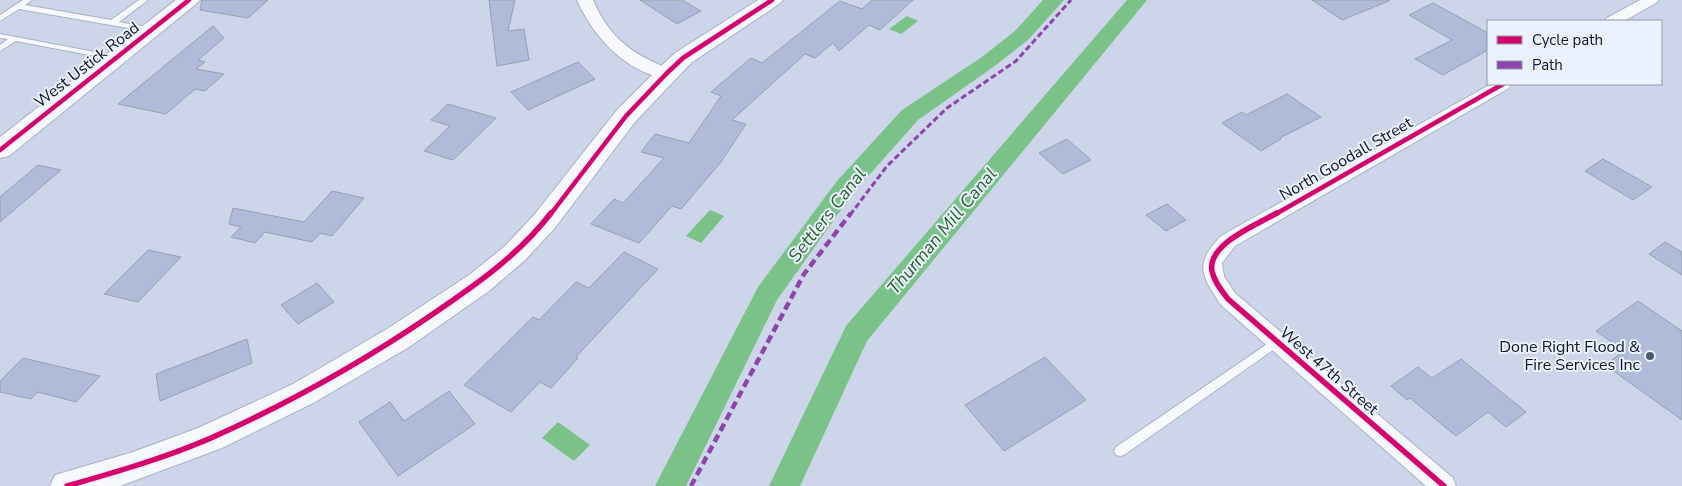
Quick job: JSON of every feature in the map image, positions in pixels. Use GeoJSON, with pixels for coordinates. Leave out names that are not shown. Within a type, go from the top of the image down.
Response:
{"type":"FeatureCollection","features":[{"type":"Feature","properties":{"kind":"street","name":"West Ustick Road"},"geometry":{"type":"LineString","coordinates":[[0,150],[189,0]]}},
{"type":"Feature","properties":{"kind":"street"},"geometry":{"type":"LineString","coordinates":[[586,0],[590,13],[622,51],[637,62],[666,74]]}},
{"type":"Feature","properties":{"kind":"street"},"geometry":{"type":"LineString","coordinates":[[67,486],[133,467],[210,438],[304,393],[398,338],[471,289],[515,253],[544,222],[626,116],[666,74],[683,58],[772,0]]}},
{"type":"Feature","properties":{"kind":"street"},"geometry":{"type":"LineString","coordinates":[[1615,20],[1651,0]]}},
{"type":"Feature","properties":{"kind":"street","name":"North Goodall Street"},"geometry":{"type":"LineString","coordinates":[[1212,266],[1215,254],[1228,241],[1502,85]]}},
{"type":"Feature","properties":{"kind":"street","name":"West 47th Street"},"geometry":{"type":"LineString","coordinates":[[1212,266],[1214,279],[1228,299],[1444,486]]}},
{"type":"Feature","properties":{"kind":"lane"},"geometry":{"type":"LineString","coordinates":[[0,19],[28,0]]}},
{"type":"Feature","properties":{"kind":"lane"},"geometry":{"type":"LineString","coordinates":[[113,23],[144,0]]}},
{"type":"Feature","properties":{"kind":"lane"},"geometry":{"type":"LineString","coordinates":[[18,6],[151,30]]}},
{"type":"Feature","properties":{"kind":"lane"},"geometry":{"type":"LineString","coordinates":[[0,36],[116,58]]}},
{"type":"Feature","properties":{"kind":"lane"},"geometry":{"type":"LineString","coordinates":[[0,49],[15,38]]}},
{"type":"Feature","properties":{"kind":"lane"},"geometry":{"type":"LineString","coordinates":[[1120,451],[1276,342]]}},
{"type":"Feature","properties":{"kind":"shaded area"},"geometry":{"type":"Polygon","coordinates":[[[907,16],[918,21],[901,34],[889,29],[907,16]]]}},
{"type":"Feature","properties":{"kind":"shaded area"},"geometry":{"type":"Polygon","coordinates":[[[710,210],[724,216],[701,243],[686,236],[710,210]]]}},
{"type":"Feature","properties":{"kind":"shaded area"},"geometry":{"type":"Polygon","coordinates":[[[558,422],[590,445],[574,461],[542,438],[558,422]]]}},
{"type":"Feature","properties":{"kind":"building"},"geometry":{"type":"Polygon","coordinates":[[[202,0],[268,0],[248,18],[200,10],[202,0]]]}},
{"type":"Feature","properties":{"kind":"building"},"geometry":{"type":"Polygon","coordinates":[[[489,0],[515,0],[508,31],[524,29],[529,60],[497,66],[489,0]]]}},
{"type":"Feature","properties":{"kind":"building"},"geometry":{"type":"Polygon","coordinates":[[[640,0],[682,0],[701,11],[677,24],[640,0]]]}},
{"type":"Feature","properties":{"kind":"building"},"geometry":{"type":"Polygon","coordinates":[[[872,0],[913,0],[880,30],[869,25],[839,51],[833,43],[815,58],[805,54],[732,120],[746,124],[721,162],[681,209],[672,206],[639,243],[591,224],[614,199],[623,203],[664,158],[641,152],[655,134],[689,143],[721,96],[711,92],[751,58],[762,63],[840,1],[862,9],[872,0]]]}},
{"type":"Feature","properties":{"kind":"building"},"geometry":{"type":"Polygon","coordinates":[[[1312,0],[1389,0],[1389,1],[1342,20],[1312,0]]]}},
{"type":"Feature","properties":{"kind":"building"},"geometry":{"type":"Polygon","coordinates":[[[1433,3],[1487,32],[1487,51],[1443,75],[1415,59],[1452,40],[1409,15],[1433,3]]]}},
{"type":"Feature","properties":{"kind":"building"},"geometry":{"type":"Polygon","coordinates":[[[213,26],[224,38],[198,60],[205,62],[196,69],[224,74],[205,91],[195,89],[166,114],[118,104],[213,26]]]}},
{"type":"Feature","properties":{"kind":"building"},"geometry":{"type":"Polygon","coordinates":[[[578,62],[595,79],[528,110],[511,92],[578,62]]]}},
{"type":"Feature","properties":{"kind":"building"},"geometry":{"type":"Polygon","coordinates":[[[1287,94],[1321,117],[1280,138],[1261,151],[1222,123],[1242,112],[1246,115],[1287,94]]]}},
{"type":"Feature","properties":{"kind":"building"},"geometry":{"type":"Polygon","coordinates":[[[448,104],[496,118],[453,160],[424,151],[450,126],[431,120],[448,104]]]}},
{"type":"Feature","properties":{"kind":"building"},"geometry":{"type":"Polygon","coordinates":[[[1067,139],[1091,160],[1063,174],[1039,153],[1067,139]]]}},
{"type":"Feature","properties":{"kind":"building"},"geometry":{"type":"Polygon","coordinates":[[[1603,159],[1652,187],[1633,200],[1585,171],[1603,159]]]}},
{"type":"Feature","properties":{"kind":"building"},"geometry":{"type":"Polygon","coordinates":[[[38,165],[61,170],[0,222],[0,197],[38,165]]]}},
{"type":"Feature","properties":{"kind":"building"},"geometry":{"type":"Polygon","coordinates":[[[332,191],[364,198],[332,236],[320,233],[312,242],[265,232],[255,243],[231,237],[241,227],[229,224],[233,208],[304,222],[332,191]]]}},
{"type":"Feature","properties":{"kind":"building"},"geometry":{"type":"Polygon","coordinates":[[[1167,204],[1186,220],[1166,231],[1146,215],[1167,204]]]}},
{"type":"Feature","properties":{"kind":"building"},"geometry":{"type":"Polygon","coordinates":[[[1665,242],[1682,252],[1682,275],[1649,254],[1665,242]]]}},
{"type":"Feature","properties":{"kind":"building"},"geometry":{"type":"Polygon","coordinates":[[[148,250],[181,257],[138,302],[104,294],[148,250]]]}},
{"type":"Feature","properties":{"kind":"building"},"geometry":{"type":"Polygon","coordinates":[[[624,252],[658,269],[576,357],[578,358],[551,388],[540,382],[511,412],[464,385],[533,317],[539,320],[576,282],[589,288],[624,252]]]}},
{"type":"Feature","properties":{"kind":"building"},"geometry":{"type":"Polygon","coordinates":[[[317,283],[334,302],[298,324],[281,305],[317,283]]]}},
{"type":"Feature","properties":{"kind":"building","name":"Done Right Flood & Fire Services Inc"},"geometry":{"type":"Polygon","coordinates":[[[1638,301],[1682,331],[1682,420],[1605,365],[1624,351],[1596,331],[1638,301]]]}},
{"type":"Feature","properties":{"kind":"building"},"geometry":{"type":"Polygon","coordinates":[[[247,339],[252,363],[160,401],[156,374],[247,339]]]}},
{"type":"Feature","properties":{"kind":"building"},"geometry":{"type":"Polygon","coordinates":[[[1045,357],[1086,400],[1004,451],[965,405],[1045,357]]]}},
{"type":"Feature","properties":{"kind":"building"},"geometry":{"type":"Polygon","coordinates":[[[23,358],[100,376],[76,402],[38,392],[31,399],[0,392],[0,381],[23,358]]]}},
{"type":"Feature","properties":{"kind":"building"},"geometry":{"type":"Polygon","coordinates":[[[1461,359],[1526,412],[1506,427],[1488,412],[1456,436],[1410,398],[1407,400],[1391,386],[1418,367],[1432,378],[1461,359]]]}},
{"type":"Feature","properties":{"kind":"building"},"geometry":{"type":"Polygon","coordinates":[[[449,391],[475,424],[398,476],[359,422],[390,402],[404,421],[449,391]]]}},
{"type":"Feature","properties":{"kind":"waterway","name":"Settlers Canal"},"geometry":{"type":"LineString","coordinates":[[670,486],[767,294],[845,187],[910,115],[989,61],[1022,35],[1054,0]]}},
{"type":"Feature","properties":{"kind":"waterway","name":"Thurman Mill Canal"},"geometry":{"type":"LineString","coordinates":[[784,486],[856,334],[1137,0]]}},
{"type":"Feature","properties":{"kind":"marked path"},"geometry":{"type":"LineString","coordinates":[[691,486],[804,274],[887,166],[947,108],[1016,61],[1071,0]]}},
{"type":"Feature","properties":{"kind":"cycle path"},"geometry":{"type":"LineString","coordinates":[[0,150],[189,0]]}},
{"type":"Feature","properties":{"kind":"cycle path"},"geometry":{"type":"LineString","coordinates":[[67,486],[133,467],[210,438],[304,393],[398,338],[479,283],[515,253],[544,222],[626,116],[666,74],[683,58],[772,0]]}},
{"type":"Feature","properties":{"kind":"cycle path"},"geometry":{"type":"LineString","coordinates":[[1444,486],[1228,299],[1213,276],[1212,263],[1220,249],[1228,241],[1501,85]]}},
{"type":"Feature","properties":{"kind":"place","name":"Done Right Flood & Fire Services Inc"},"geometry":{"type":"Point","coordinates":[1650,356]}}]}
